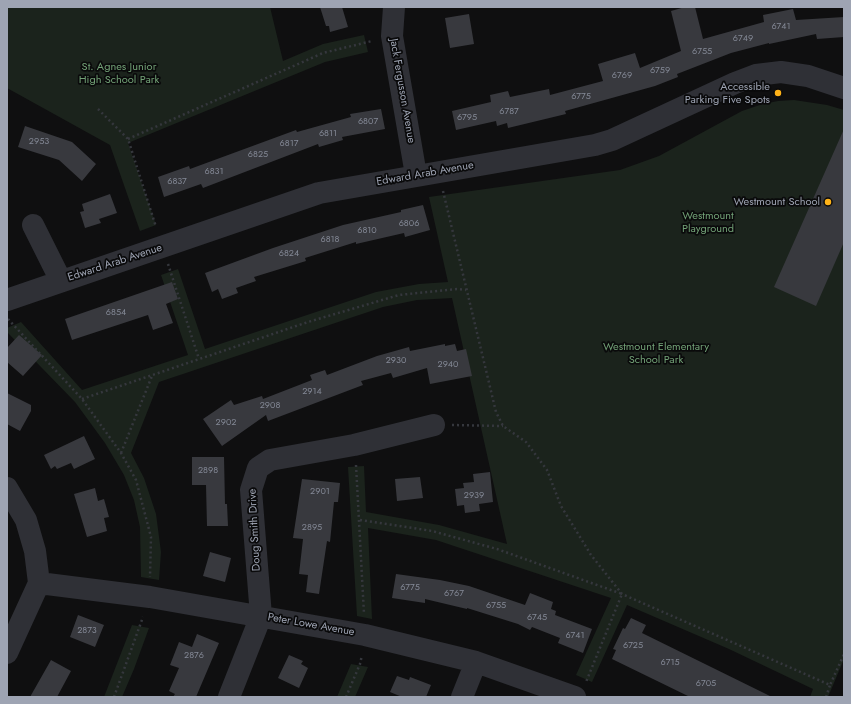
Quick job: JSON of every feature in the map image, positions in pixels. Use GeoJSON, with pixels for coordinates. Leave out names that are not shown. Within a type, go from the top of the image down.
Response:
{"type":"FeatureCollection","features":[{"type":"Feature","properties":{"kind":"street","name":"Jack Fergusson Avenue"},"geometry":{"type":"LineString","coordinates":[[394,7],[392,36],[416,175]]}},
{"type":"Feature","properties":{"kind":"street","name":"Edward Arab Avenue"},"geometry":{"type":"LineString","coordinates":[[7,300],[319,193],[595,145],[612,140],[735,83],[756,76],[781,72],[808,76],[844,88]]}},
{"type":"Feature","properties":{"kind":"street"},"geometry":{"type":"LineString","coordinates":[[33,225],[61,281]]}},
{"type":"Feature","properties":{"kind":"street","name":"Doug Smith Drive"},"geometry":{"type":"LineString","coordinates":[[229,697],[261,616],[251,490],[258,468],[270,460],[354,445],[434,425]]}},
{"type":"Feature","properties":{"kind":"street"},"geometry":{"type":"LineString","coordinates":[[7,488],[26,520],[35,551],[39,583],[7,653]]}},
{"type":"Feature","properties":{"kind":"street","name":"Peter Lowe Avenue"},"geometry":{"type":"LineString","coordinates":[[39,583],[150,597],[365,635],[476,662],[580,690]]}},
{"type":"Feature","properties":{"kind":"street"},"geometry":{"type":"LineString","coordinates":[[462,697],[476,662]]}},
{"type":"Feature","properties":{"kind":"path"},"geometry":{"type":"LineString","coordinates":[[128,139],[323,53],[392,36]]}},
{"type":"Feature","properties":{"kind":"path"},"geometry":{"type":"LineString","coordinates":[[438,172],[496,412],[503,426],[526,442],[547,470],[560,506],[591,555],[622,594]]}},
{"type":"Feature","properties":{"kind":"path"},"geometry":{"type":"LineString","coordinates":[[82,399],[308,322],[399,295],[457,289],[466,290]]}},
{"type":"Feature","properties":{"kind":"path"},"geometry":{"type":"LineString","coordinates":[[7,318],[82,399],[121,453],[136,480],[151,537],[150,597],[114,697]]}},
{"type":"Feature","properties":{"kind":"path"},"geometry":{"type":"LineString","coordinates":[[121,453],[152,376]]}},
{"type":"Feature","properties":{"kind":"path"},"geometry":{"type":"LineString","coordinates":[[434,425],[503,426]]}},
{"type":"Feature","properties":{"kind":"path"},"geometry":{"type":"LineString","coordinates":[[346,697],[360,664],[365,635],[360,520],[354,445]]}},
{"type":"Feature","properties":{"kind":"path"},"geometry":{"type":"LineString","coordinates":[[360,520],[432,531],[497,549],[622,594],[830,685]]}},
{"type":"Feature","properties":{"kind":"path"},"geometry":{"type":"LineString","coordinates":[[580,690],[622,594]]}},
{"type":"Feature","properties":{"kind":"path"},"geometry":{"type":"LineString","coordinates":[[826,697],[844,654]]}},
{"type":"Feature","properties":{"kind":"green space","name":"St. Agnes Junior High School Park"},"geometry":{"type":"Polygon","coordinates":[[[7,7],[270,7],[283,61],[323,44],[364,35],[368,52],[325,62],[128,143],[156,225],[140,231],[110,145],[7,88],[7,7]]]}},
{"type":"Feature","properties":{"kind":"green space","name":"Westmount Elementary School Park"},"geometry":{"type":"Polygon","coordinates":[[[794,100],[827,105],[844,110],[844,659],[828,697],[810,697],[813,689],[729,649],[627,605],[592,682],[576,675],[611,598],[436,540],[368,528],[372,619],[357,616],[348,467],[364,466],[366,512],[439,525],[507,544],[452,298],[417,300],[383,307],[159,382],[131,453],[144,478],[156,514],[161,552],[159,580],[141,577],[140,527],[134,500],[124,475],[105,443],[75,402],[7,332],[7,328],[21,322],[82,390],[188,355],[161,275],[178,269],[205,349],[376,292],[419,284],[448,282],[429,197],[620,170],[659,156],[742,111],[763,104],[794,100]]]}},
{"type":"Feature","properties":{"kind":"green space"},"geometry":{"type":"Polygon","coordinates":[[[132,625],[149,628],[134,669],[122,697],[104,697],[132,625]]]}},
{"type":"Feature","properties":{"kind":"green space"},"geometry":{"type":"Polygon","coordinates":[[[351,664],[368,667],[355,697],[337,697],[351,664]]]}},
{"type":"Feature","properties":{"kind":"building"},"geometry":{"type":"Polygon","coordinates":[[[320,7],[342,7],[348,27],[330,32],[329,26],[326,26],[320,7]]]}},
{"type":"Feature","properties":{"kind":"building"},"geometry":{"type":"Polygon","coordinates":[[[685,7],[695,7],[703,39],[764,22],[763,15],[793,9],[796,20],[844,17],[844,37],[817,39],[816,34],[769,43],[731,53],[677,74],[678,77],[655,86],[565,111],[566,114],[508,128],[507,123],[497,126],[496,121],[456,130],[452,111],[491,102],[490,95],[508,91],[510,97],[549,89],[550,95],[603,81],[598,64],[635,53],[640,68],[681,51],[671,11],[685,7]]]}},
{"type":"Feature","properties":{"kind":"building"},"geometry":{"type":"Polygon","coordinates":[[[469,14],[474,44],[450,48],[445,18],[469,14]]]}},
{"type":"Feature","properties":{"kind":"building"},"geometry":{"type":"Polygon","coordinates":[[[381,109],[385,129],[342,137],[343,140],[319,147],[318,144],[203,188],[201,184],[164,197],[158,177],[189,166],[190,169],[296,130],[297,132],[351,117],[350,114],[381,109]]]}},
{"type":"Feature","properties":{"kind":"building"},"geometry":{"type":"Polygon","coordinates":[[[25,126],[72,142],[96,164],[82,181],[59,160],[18,147],[25,126]]]}},
{"type":"Feature","properties":{"kind":"building","name":"Westmount School"},"geometry":{"type":"Polygon","coordinates":[[[844,129],[844,242],[816,306],[774,287],[844,129]]]}},
{"type":"Feature","properties":{"kind":"building"},"geometry":{"type":"Polygon","coordinates":[[[110,194],[117,213],[99,219],[101,223],[85,228],[80,212],[84,211],[82,204],[110,194]]]}},
{"type":"Feature","properties":{"kind":"building"},"geometry":{"type":"Polygon","coordinates":[[[423,205],[430,230],[405,237],[404,233],[356,244],[356,242],[305,258],[306,261],[254,277],[256,281],[236,288],[238,293],[222,299],[218,289],[212,292],[205,273],[273,248],[343,225],[401,212],[401,210],[423,205]]]}},
{"type":"Feature","properties":{"kind":"building"},"geometry":{"type":"Polygon","coordinates":[[[172,282],[178,299],[166,304],[173,323],[153,330],[148,315],[72,340],[65,319],[172,282]]]}},
{"type":"Feature","properties":{"kind":"building"},"geometry":{"type":"Polygon","coordinates":[[[19,335],[42,355],[23,376],[7,362],[7,348],[19,335]]]}},
{"type":"Feature","properties":{"kind":"building"},"geometry":{"type":"Polygon","coordinates":[[[445,344],[445,346],[455,344],[457,351],[466,349],[472,376],[430,384],[427,368],[393,378],[391,373],[361,381],[363,385],[268,421],[266,415],[222,446],[203,419],[231,400],[234,405],[262,396],[263,399],[312,380],[310,375],[325,370],[327,375],[377,356],[409,347],[410,351],[445,344]]]}},
{"type":"Feature","properties":{"kind":"building"},"geometry":{"type":"Polygon","coordinates":[[[7,393],[31,405],[31,411],[20,431],[7,424],[7,393]]]}},
{"type":"Feature","properties":{"kind":"building"},"geometry":{"type":"Polygon","coordinates":[[[84,436],[95,459],[74,469],[71,463],[57,469],[55,466],[51,469],[44,455],[84,436]]]}},
{"type":"Feature","properties":{"kind":"building"},"geometry":{"type":"Polygon","coordinates":[[[192,457],[224,457],[225,504],[227,504],[228,526],[207,526],[206,485],[192,485],[192,457]]]}},
{"type":"Feature","properties":{"kind":"building"},"geometry":{"type":"Polygon","coordinates":[[[490,472],[493,502],[479,504],[480,511],[465,513],[464,505],[457,506],[455,489],[464,488],[463,483],[474,482],[473,474],[490,472]]]}},
{"type":"Feature","properties":{"kind":"building"},"geometry":{"type":"Polygon","coordinates":[[[420,477],[423,498],[397,501],[395,479],[420,477]]]}},
{"type":"Feature","properties":{"kind":"building"},"geometry":{"type":"Polygon","coordinates":[[[302,479],[340,483],[338,502],[334,502],[330,542],[327,541],[319,594],[306,592],[308,575],[299,574],[303,539],[293,538],[302,479]]]}},
{"type":"Feature","properties":{"kind":"building"},"geometry":{"type":"Polygon","coordinates":[[[95,488],[98,501],[104,499],[109,517],[104,518],[107,531],[87,537],[74,494],[95,488]]]}},
{"type":"Feature","properties":{"kind":"building"},"geometry":{"type":"Polygon","coordinates":[[[210,552],[231,558],[225,582],[203,576],[210,552]]]}},
{"type":"Feature","properties":{"kind":"building"},"geometry":{"type":"Polygon","coordinates":[[[396,574],[440,580],[469,586],[525,605],[530,593],[553,602],[551,609],[556,611],[555,615],[592,629],[583,653],[558,643],[560,638],[532,627],[530,630],[518,624],[467,608],[425,599],[425,603],[392,598],[396,574]]]}},
{"type":"Feature","properties":{"kind":"building"},"geometry":{"type":"Polygon","coordinates":[[[78,615],[104,625],[95,647],[70,637],[78,615]]]}},
{"type":"Feature","properties":{"kind":"building"},"geometry":{"type":"Polygon","coordinates":[[[631,618],[646,625],[642,633],[772,697],[690,697],[612,659],[616,650],[613,649],[623,628],[625,629],[631,618]]]}},
{"type":"Feature","properties":{"kind":"building"},"geometry":{"type":"Polygon","coordinates":[[[197,634],[219,643],[196,697],[173,697],[175,694],[169,691],[179,668],[170,665],[179,642],[192,647],[197,634]]]}},
{"type":"Feature","properties":{"kind":"building"},"geometry":{"type":"Polygon","coordinates":[[[289,655],[303,661],[301,664],[308,668],[299,688],[278,678],[289,655]]]}},
{"type":"Feature","properties":{"kind":"building"},"geometry":{"type":"Polygon","coordinates":[[[51,660],[71,671],[57,697],[30,697],[51,660]]]}},
{"type":"Feature","properties":{"kind":"building"},"geometry":{"type":"Polygon","coordinates":[[[397,676],[409,680],[410,677],[431,685],[426,697],[402,697],[390,692],[397,676]]]}},
{"type":"Feature","properties":{"kind":"place","name":"Accessible Parking Five Spots"},"geometry":{"type":"Point","coordinates":[778,93]}},
{"type":"Feature","properties":{"kind":"place","name":"Westmount School"},"geometry":{"type":"Point","coordinates":[828,202]}},
{"type":"Feature","properties":{"kind":"park label","name":"Westmount Playground"},"geometry":{"type":"Point","coordinates":[708,222]}}]}
